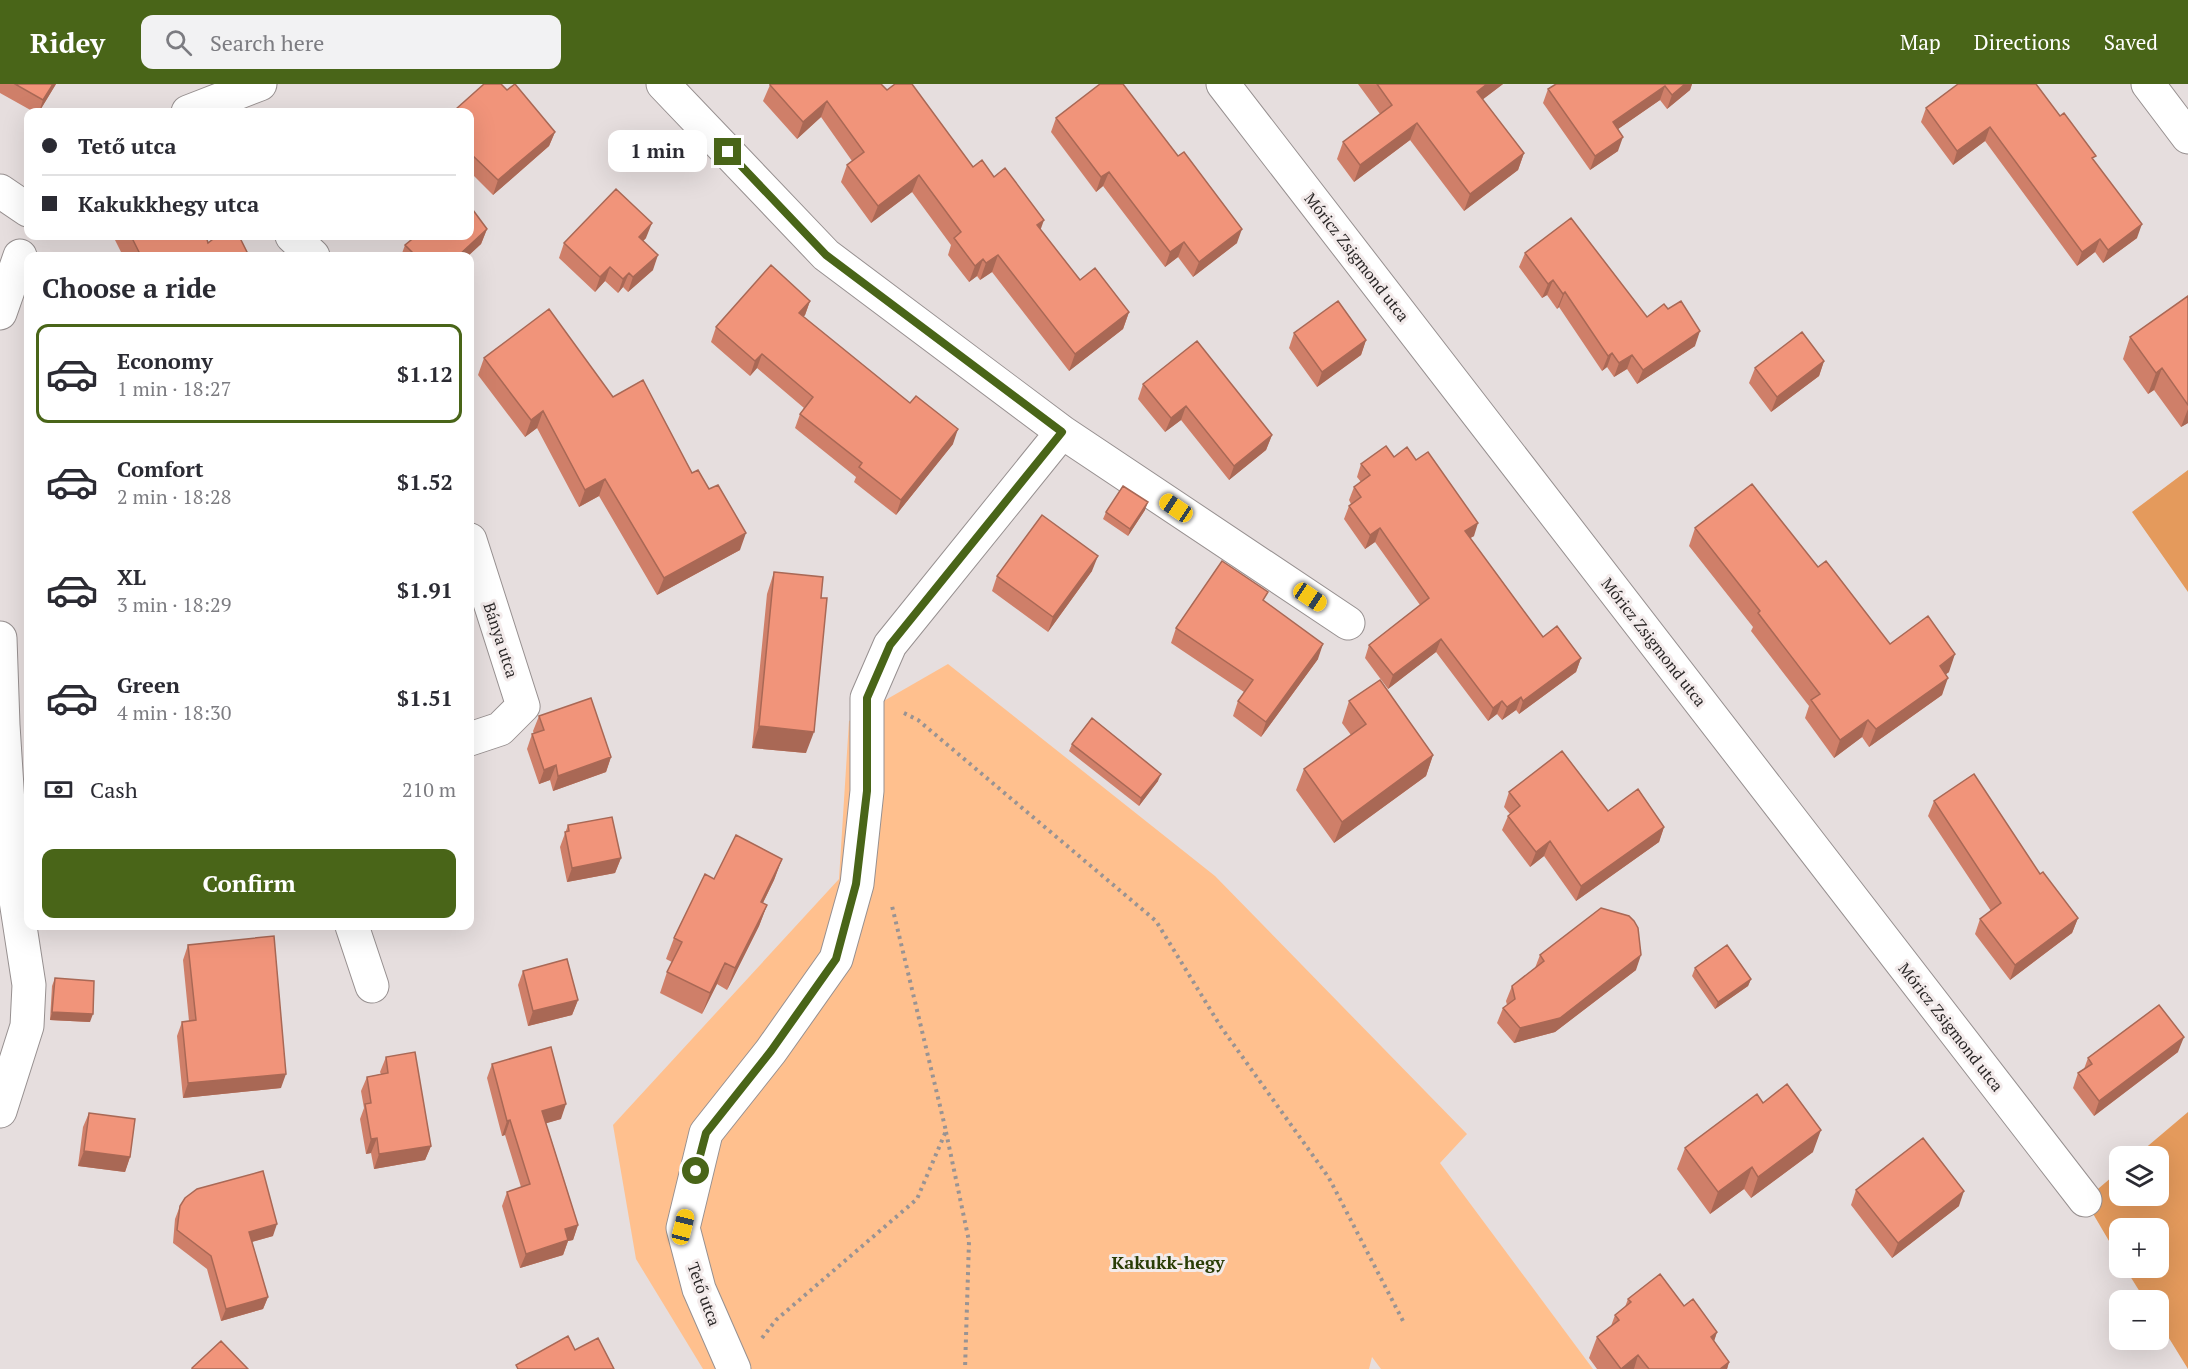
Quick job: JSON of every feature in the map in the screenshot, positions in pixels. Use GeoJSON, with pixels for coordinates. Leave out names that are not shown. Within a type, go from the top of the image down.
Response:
{"type":"FeatureCollection","features":[{"type":"Feature","properties":{"kind":"street"},"geometry":{"type":"LineString","coordinates":[[198,108],[260,84]]}},
{"type":"Feature","properties":{"kind":"street"},"geometry":{"type":"LineString","coordinates":[[663,84],[826,255],[1062,432],[1348,623]]}},
{"type":"Feature","properties":{"kind":"street","name":"Móricz Zsigmond utca"},"geometry":{"type":"LineString","coordinates":[[1223,84],[2085,1200]]}},
{"type":"Feature","properties":{"kind":"street"},"geometry":{"type":"LineString","coordinates":[[2148,84],[2188,137]]}},
{"type":"Feature","properties":{"kind":"street"},"geometry":{"type":"LineString","coordinates":[[0,190],[24,207]]}},
{"type":"Feature","properties":{"kind":"street"},"geometry":{"type":"LineString","coordinates":[[296,240],[309,252]]}},
{"type":"Feature","properties":{"kind":"street"},"geometry":{"type":"LineString","coordinates":[[0,313],[19,256]]}},
{"type":"Feature","properties":{"kind":"street","name":"Tető utca"},"geometry":{"type":"LineString","coordinates":[[734,1369],[699,1289],[683,1227],[706,1133],[771,1051],[836,959],[856,884],[867,791],[867,698],[890,645],[1062,432]]}},
{"type":"Feature","properties":{"kind":"street","name":"Bánya utca"},"geometry":{"type":"LineString","coordinates":[[474,553],[523,706],[500,729],[474,738]]}},
{"type":"Feature","properties":{"kind":"street"},"geometry":{"type":"LineString","coordinates":[[0,639],[3,725],[24,919]]}},
{"type":"Feature","properties":{"kind":"street"},"geometry":{"type":"LineString","coordinates":[[0,1111],[27,1026],[29,985],[25,930]]}},
{"type":"Feature","properties":{"kind":"street"},"geometry":{"type":"LineString","coordinates":[[353,930],[372,986]]}},
{"type":"Feature","properties":{"kind":"path"},"geometry":{"type":"LineString","coordinates":[[867,698],[918,720],[1156,921],[1221,1027],[1329,1178],[1403,1321]]}},
{"type":"Feature","properties":{"kind":"path"},"geometry":{"type":"LineString","coordinates":[[891,903],[946,1131],[969,1241],[965,1369]]}},
{"type":"Feature","properties":{"kind":"path"},"geometry":{"type":"LineString","coordinates":[[758,1343],[776,1320],[917,1199],[946,1131]]}},
{"type":"Feature","properties":{"kind":"shaded area"},"geometry":{"type":"Polygon","coordinates":[[[2188,470],[2188,592],[2132,512],[2188,470]]]}},
{"type":"Feature","properties":{"kind":"shaded area"},"geometry":{"type":"Polygon","coordinates":[[[948,664],[1215,876],[1467,1134],[1440,1163],[1593,1369],[1381,1369],[1372,1357],[1369,1369],[703,1369],[636,1259],[613,1125],[839,879],[849,721],[948,664]]]}},
{"type":"Feature","properties":{"kind":"shaded area"},"geometry":{"type":"Polygon","coordinates":[[[2188,1112],[2188,1369],[2169,1338],[2169,1290],[2139,1290],[2131,1278],[2169,1278],[2169,1218],[2109,1218],[2109,1241],[2085,1200],[2109,1180],[2109,1206],[2169,1206],[2169,1146],[2148,1146],[2188,1112]]]}},
{"type":"Feature","properties":{"kind":"building"},"geometry":{"type":"Polygon","coordinates":[[[15,84],[53,84],[43,100],[15,84]]]}},
{"type":"Feature","properties":{"kind":"building"},"geometry":{"type":"Polygon","coordinates":[[[484,84],[501,84],[507,90],[515,84],[555,132],[498,180],[474,157],[474,108],[457,108],[484,84]]]}},
{"type":"Feature","properties":{"kind":"building"},"geometry":{"type":"Polygon","coordinates":[[[770,84],[881,84],[887,90],[895,84],[912,84],[973,167],[982,160],[994,177],[1005,168],[1044,220],[1037,225],[1080,280],[1095,268],[1129,312],[1075,354],[998,255],[986,263],[983,259],[975,266],[954,238],[961,232],[919,175],[878,206],[847,165],[864,152],[827,101],[803,122],[770,84]]]}},
{"type":"Feature","properties":{"kind":"building"},"geometry":{"type":"Polygon","coordinates":[[[1100,84],[1123,84],[1178,156],[1184,152],[1242,229],[1199,262],[1184,242],[1170,252],[1109,172],[1101,177],[1056,118],[1100,84]]]}},
{"type":"Feature","properties":{"kind":"building"},"geometry":{"type":"Polygon","coordinates":[[[1377,84],[1487,84],[1477,92],[1524,153],[1470,194],[1417,123],[1360,165],[1343,142],[1392,105],[1377,84]]]}},
{"type":"Feature","properties":{"kind":"building"},"geometry":{"type":"Polygon","coordinates":[[[1556,84],[1685,84],[1672,95],[1665,86],[1613,122],[1623,137],[1595,156],[1548,89],[1556,84]]]}},
{"type":"Feature","properties":{"kind":"building"},"geometry":{"type":"Polygon","coordinates":[[[1958,84],[2036,84],[2060,116],[2064,113],[2096,156],[2092,158],[2142,224],[2108,250],[2100,239],[2082,252],[1990,127],[1957,151],[1926,108],[1958,84]]]}},
{"type":"Feature","properties":{"kind":"building"},"geometry":{"type":"Polygon","coordinates":[[[616,189],[652,223],[639,237],[658,255],[633,277],[629,273],[623,279],[610,267],[600,277],[564,243],[616,189]]]}},
{"type":"Feature","properties":{"kind":"building"},"geometry":{"type":"Polygon","coordinates":[[[474,211],[487,229],[462,252],[412,252],[405,245],[411,240],[474,240],[474,211]]]}},
{"type":"Feature","properties":{"kind":"building"},"geometry":{"type":"Polygon","coordinates":[[[1571,218],[1647,317],[1664,304],[1668,309],[1681,301],[1700,331],[1643,370],[1632,355],[1619,363],[1612,353],[1608,356],[1565,292],[1563,294],[1553,280],[1548,284],[1525,253],[1571,218]]]}},
{"type":"Feature","properties":{"kind":"building"},"geometry":{"type":"Polygon","coordinates":[[[133,240],[207,240],[208,243],[212,240],[241,240],[247,252],[139,252],[133,240]]]}},
{"type":"Feature","properties":{"kind":"building"},"geometry":{"type":"Polygon","coordinates":[[[771,265],[810,301],[799,313],[910,403],[916,396],[958,429],[901,500],[859,467],[862,463],[800,414],[813,397],[762,354],[755,361],[716,327],[771,265]]]}},
{"type":"Feature","properties":{"kind":"building"},"geometry":{"type":"Polygon","coordinates":[[[2188,296],[2188,405],[2162,368],[2156,373],[2130,337],[2188,296]]]}},
{"type":"Feature","properties":{"kind":"building"},"geometry":{"type":"Polygon","coordinates":[[[1338,301],[1366,340],[1322,372],[1294,333],[1338,301]]]}},
{"type":"Feature","properties":{"kind":"building"},"geometry":{"type":"Polygon","coordinates":[[[549,309],[613,397],[643,380],[692,473],[698,470],[709,489],[718,485],[746,533],[664,578],[605,479],[585,490],[543,411],[531,420],[484,358],[549,309]]]}},
{"type":"Feature","properties":{"kind":"building"},"geometry":{"type":"Polygon","coordinates":[[[1802,332],[1824,361],[1777,397],[1755,368],[1802,332]]]}},
{"type":"Feature","properties":{"kind":"building"},"geometry":{"type":"Polygon","coordinates":[[[1197,341],[1272,435],[1234,466],[1186,406],[1171,418],[1143,384],[1197,341]]]}},
{"type":"Feature","properties":{"kind":"building"},"geometry":{"type":"Polygon","coordinates":[[[1386,446],[1394,457],[1407,447],[1416,460],[1428,452],[1478,523],[1465,531],[1543,637],[1557,626],[1581,658],[1523,701],[1521,697],[1507,707],[1502,701],[1493,708],[1441,639],[1393,675],[1369,645],[1429,598],[1380,528],[1370,535],[1349,506],[1361,497],[1354,487],[1370,475],[1361,464],[1386,446]]]}},
{"type":"Feature","properties":{"kind":"building"},"geometry":{"type":"Polygon","coordinates":[[[1752,484],[1818,567],[1826,561],[1890,644],[1928,616],[1955,654],[1940,666],[1948,678],[1876,729],[1868,720],[1840,740],[1811,700],[1820,694],[1758,613],[1760,611],[1695,528],[1752,484]]]}},
{"type":"Feature","properties":{"kind":"building"},"geometry":{"type":"Polygon","coordinates":[[[1123,486],[1148,502],[1130,529],[1106,512],[1123,486]]]}},
{"type":"Feature","properties":{"kind":"building"},"geometry":{"type":"Polygon","coordinates":[[[1042,515],[1098,556],[1053,617],[997,576],[1042,515]]]}},
{"type":"Feature","properties":{"kind":"building"},"geometry":{"type":"Polygon","coordinates":[[[1222,561],[1268,592],[1263,600],[1323,644],[1266,722],[1238,701],[1253,680],[1176,628],[1222,561]]]}},
{"type":"Feature","properties":{"kind":"building"},"geometry":{"type":"Polygon","coordinates":[[[774,572],[823,577],[821,598],[827,598],[814,732],[759,726],[774,572]]]}},
{"type":"Feature","properties":{"kind":"building"},"geometry":{"type":"Polygon","coordinates":[[[1380,680],[1433,755],[1342,822],[1304,769],[1366,724],[1349,701],[1380,680]]]}},
{"type":"Feature","properties":{"kind":"building"},"geometry":{"type":"Polygon","coordinates":[[[591,698],[611,757],[558,776],[556,765],[544,770],[532,734],[544,730],[539,716],[591,698]]]}},
{"type":"Feature","properties":{"kind":"building"},"geometry":{"type":"Polygon","coordinates":[[[1092,718],[1161,774],[1141,798],[1072,744],[1092,718]]]}},
{"type":"Feature","properties":{"kind":"building"},"geometry":{"type":"Polygon","coordinates":[[[1562,751],[1608,811],[1638,789],[1664,827],[1581,886],[1550,841],[1536,852],[1508,816],[1520,806],[1509,792],[1562,751]]]}},
{"type":"Feature","properties":{"kind":"building"},"geometry":{"type":"Polygon","coordinates":[[[1974,774],[2040,874],[2043,872],[2078,918],[2015,965],[1980,919],[2001,903],[1934,801],[1974,774]]]}},
{"type":"Feature","properties":{"kind":"building"},"geometry":{"type":"Polygon","coordinates":[[[612,817],[621,858],[572,868],[565,832],[569,831],[568,825],[612,817]]]}},
{"type":"Feature","properties":{"kind":"building"},"geometry":{"type":"Polygon","coordinates":[[[736,835],[782,859],[761,902],[767,905],[735,968],[725,963],[710,993],[667,972],[682,942],[674,938],[705,874],[714,879],[736,835]]]}},
{"type":"Feature","properties":{"kind":"building"},"geometry":{"type":"Polygon","coordinates":[[[1601,908],[1629,916],[1634,921],[1638,928],[1641,955],[1560,1018],[1520,1028],[1503,1008],[1515,999],[1512,986],[1544,961],[1540,955],[1601,908]]]}},
{"type":"Feature","properties":{"kind":"building"},"geometry":{"type":"Polygon","coordinates":[[[274,936],[286,1074],[188,1083],[182,1022],[196,1020],[188,945],[274,936]]]}},
{"type":"Feature","properties":{"kind":"building"},"geometry":{"type":"Polygon","coordinates":[[[1727,945],[1751,979],[1718,1002],[1695,968],[1727,945]]]}},
{"type":"Feature","properties":{"kind":"building"},"geometry":{"type":"Polygon","coordinates":[[[567,959],[578,1000],[533,1011],[523,971],[567,959]]]}},
{"type":"Feature","properties":{"kind":"building"},"geometry":{"type":"Polygon","coordinates":[[[55,978],[94,981],[93,1014],[52,1012],[55,978]]]}},
{"type":"Feature","properties":{"kind":"building"},"geometry":{"type":"Polygon","coordinates":[[[2159,1005],[2184,1037],[2099,1101],[2078,1073],[2092,1064],[2088,1058],[2159,1005]]]}},
{"type":"Feature","properties":{"kind":"building"},"geometry":{"type":"Polygon","coordinates":[[[551,1047],[566,1104],[542,1111],[578,1225],[565,1229],[568,1240],[526,1254],[507,1192],[530,1184],[510,1120],[507,1121],[492,1064],[551,1047]]]}},
{"type":"Feature","properties":{"kind":"building"},"geometry":{"type":"Polygon","coordinates":[[[415,1052],[431,1146],[379,1154],[377,1138],[371,1139],[365,1104],[371,1103],[367,1077],[388,1073],[386,1057],[415,1052]]]}},
{"type":"Feature","properties":{"kind":"building"},"geometry":{"type":"Polygon","coordinates":[[[1787,1084],[1821,1130],[1758,1177],[1752,1167],[1718,1192],[1685,1148],[1757,1094],[1763,1103],[1787,1084]]]}},
{"type":"Feature","properties":{"kind":"building"},"geometry":{"type":"Polygon","coordinates":[[[89,1113],[135,1119],[130,1157],[84,1151],[89,1113]]]}},
{"type":"Feature","properties":{"kind":"building"},"geometry":{"type":"Polygon","coordinates":[[[1923,1138],[1964,1191],[1898,1243],[1856,1190],[1923,1138]]]}},
{"type":"Feature","properties":{"kind":"building"},"geometry":{"type":"Polygon","coordinates":[[[263,1171],[277,1224],[249,1232],[268,1297],[226,1309],[211,1256],[177,1230],[180,1206],[185,1198],[197,1189],[263,1171]]]}},
{"type":"Feature","properties":{"kind":"building"},"geometry":{"type":"Polygon","coordinates":[[[1660,1274],[1684,1306],[1693,1299],[1717,1332],[1711,1337],[1729,1362],[1720,1369],[1649,1369],[1638,1355],[1621,1369],[1597,1337],[1619,1320],[1615,1315],[1631,1302],[1628,1299],[1660,1274]]]}},
{"type":"Feature","properties":{"kind":"building"},"geometry":{"type":"Polygon","coordinates":[[[568,1336],[575,1350],[598,1338],[614,1369],[518,1369],[516,1365],[568,1336]]]}},
{"type":"Feature","properties":{"kind":"building"},"geometry":{"type":"Polygon","coordinates":[[[221,1341],[248,1369],[192,1369],[192,1368],[221,1341]]]}},
{"type":"Feature","properties":{"kind":"district","name":"Kakukk-hegy"},"geometry":{"type":"Point","coordinates":[1168,1262]}},
{"type":"Feature","properties":{"kind":"route"},"geometry":{"type":"LineString","coordinates":[[696,1171],[706,1133],[771,1051],[836,959],[856,884],[867,791],[867,698],[890,645],[1062,432],[826,255],[728,152]]}}]}
